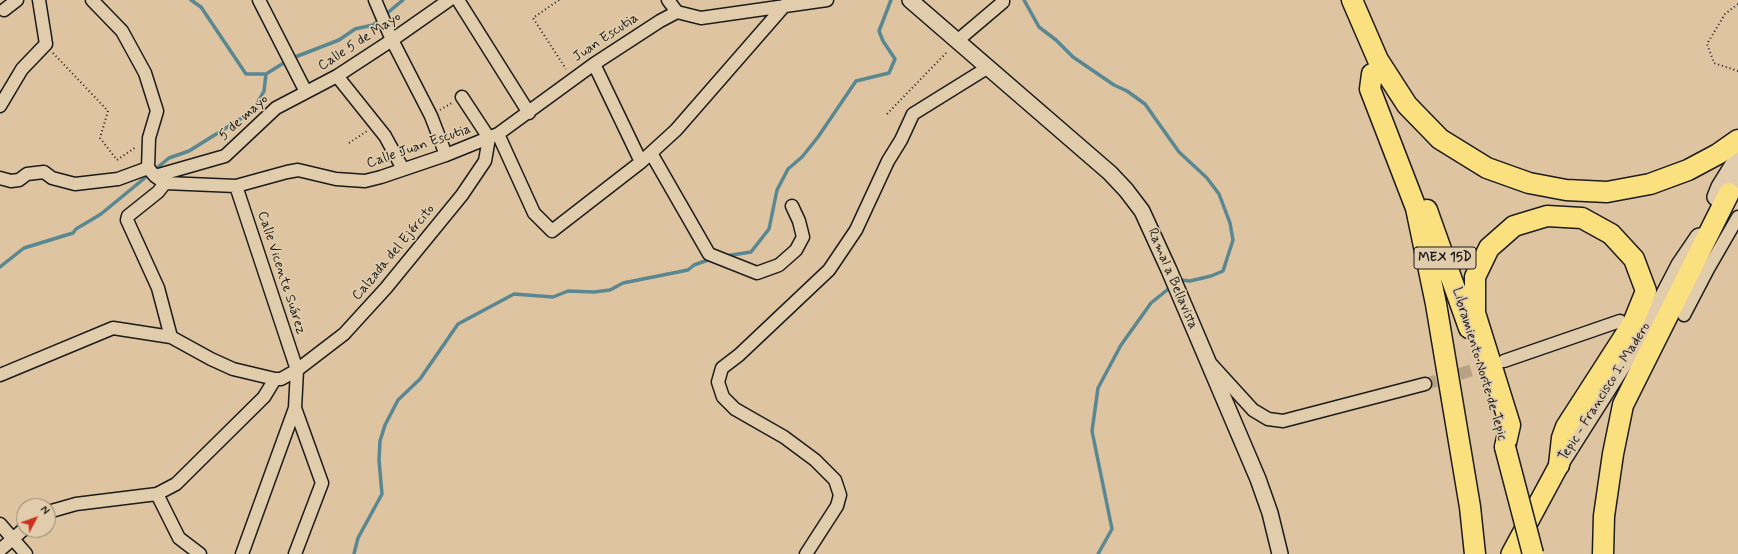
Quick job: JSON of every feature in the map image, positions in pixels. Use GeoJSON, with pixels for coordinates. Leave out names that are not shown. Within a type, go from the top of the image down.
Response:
{"type":"FeatureCollection","features":[{"type":"Feature","properties":{"kind":"highway","name":"Libramiento Norte de Tepic"},"geometry":{"type":"LineString","coordinates":[[1341,0],[1411,167],[1462,305],[1505,447],[1533,554]]}},
{"type":"Feature","properties":{"kind":"highway"},"geometry":{"type":"LineString","coordinates":[[1352,0],[1378,60],[1406,105],[1440,140],[1487,168],[1529,183],[1566,190],[1607,192],[1650,184],[1688,170],[1718,154],[1738,140]]}},
{"type":"Feature","properties":{"kind":"highway"},"geometry":{"type":"LineString","coordinates":[[1372,74],[1370,89],[1416,208],[1436,304],[1470,507],[1475,554]]}},
{"type":"Feature","properties":{"kind":"highway"},"geometry":{"type":"LineString","coordinates":[[1603,554],[1604,516],[1613,454],[1623,405],[1731,218],[1735,189]]}},
{"type":"Feature","properties":{"kind":"highway"},"geometry":{"type":"LineString","coordinates":[[1505,447],[1510,425],[1475,313],[1475,277],[1488,248],[1514,226],[1548,216],[1582,218],[1611,234],[1634,259],[1646,291],[1632,323],[1566,427],[1562,438],[1559,465]]}},
{"type":"Feature","properties":{"kind":"main road","name":"Tepic - Francisco I. Madero"},"geometry":{"type":"LineString","coordinates":[[1702,233],[1720,187],[1738,158]]}},
{"type":"Feature","properties":{"kind":"main road","name":"Tepic - Francisco I. Madero"},"geometry":{"type":"LineString","coordinates":[[1510,554],[1559,465],[1654,314],[1680,266],[1702,233],[1735,189]]}},
{"type":"Feature","properties":{"kind":"street"},"geometry":{"type":"LineString","coordinates":[[4,10],[17,0]]}},
{"type":"Feature","properties":{"kind":"street"},"geometry":{"type":"LineString","coordinates":[[0,106],[22,69],[46,44],[39,0]]}},
{"type":"Feature","properties":{"kind":"street"},"geometry":{"type":"LineString","coordinates":[[92,0],[122,31],[145,73],[157,111],[149,138],[158,192],[128,216],[127,220],[158,288],[171,337]]}},
{"type":"Feature","properties":{"kind":"street"},"geometry":{"type":"LineString","coordinates":[[259,0],[306,92]]}},
{"type":"Feature","properties":{"kind":"street"},"geometry":{"type":"LineString","coordinates":[[375,0],[392,40],[431,116],[446,155]]}},
{"type":"Feature","properties":{"kind":"street","name":"Calle 5 de Mayo"},"geometry":{"type":"LineString","coordinates":[[306,92],[337,76],[449,0]]}},
{"type":"Feature","properties":{"kind":"street"},"geometry":{"type":"LineString","coordinates":[[458,0],[529,113]]}},
{"type":"Feature","properties":{"kind":"street"},"geometry":{"type":"LineString","coordinates":[[668,0],[677,12],[701,18],[827,0]]}},
{"type":"Feature","properties":{"kind":"street","name":"Ramal a Bellavista"},"geometry":{"type":"LineString","coordinates":[[910,0],[1110,173],[1126,190],[1142,211],[1169,270],[1258,479],[1270,513],[1279,551]]}},
{"type":"Feature","properties":{"kind":"street"},"geometry":{"type":"LineString","coordinates":[[957,41],[1003,2],[1003,0]]}},
{"type":"Feature","properties":{"kind":"street"},"geometry":{"type":"LineString","coordinates":[[462,97],[493,136],[534,213],[552,231],[640,162],[676,130],[785,5]]}},
{"type":"Feature","properties":{"kind":"street","name":"Juan Escutia"},"geometry":{"type":"LineString","coordinates":[[493,136],[529,113],[594,64],[660,21],[677,12]]}},
{"type":"Feature","properties":{"kind":"street"},"geometry":{"type":"LineString","coordinates":[[594,64],[640,162]]}},
{"type":"Feature","properties":{"kind":"street"},"geometry":{"type":"LineString","coordinates":[[806,554],[837,506],[840,495],[835,480],[815,460],[784,437],[735,409],[723,397],[718,382],[722,368],[739,355],[829,270],[856,230],[888,162],[901,140],[913,114],[987,68]]}},
{"type":"Feature","properties":{"kind":"street"},"geometry":{"type":"LineString","coordinates":[[337,76],[385,136],[403,169]]}},
{"type":"Feature","properties":{"kind":"street","name":"5 de mayo"},"geometry":{"type":"LineString","coordinates":[[0,178],[11,181],[19,180],[27,174],[44,172],[52,178],[75,184],[156,176],[225,156],[276,108],[306,92]]}},
{"type":"Feature","properties":{"kind":"street","name":"Calle Juan Escutia"},"geometry":{"type":"LineString","coordinates":[[156,176],[236,186],[298,170],[336,179],[366,181],[446,155],[493,136]]}},
{"type":"Feature","properties":{"kind":"street","name":"Calzada del Ejército"},"geometry":{"type":"LineString","coordinates":[[275,379],[281,379],[297,370],[344,334],[386,288],[462,195],[485,161],[493,136]]}},
{"type":"Feature","properties":{"kind":"street"},"geometry":{"type":"LineString","coordinates":[[651,153],[709,254],[757,272],[778,265],[796,250],[803,237],[799,221],[792,206]]}},
{"type":"Feature","properties":{"kind":"street","name":"Calle Vicente Suárez"},"geometry":{"type":"LineString","coordinates":[[236,186],[297,370]]}},
{"type":"Feature","properties":{"kind":"street"},"geometry":{"type":"LineString","coordinates":[[1684,315],[1708,269],[1731,218]]}},
{"type":"Feature","properties":{"kind":"street"},"geometry":{"type":"LineString","coordinates":[[1504,361],[1620,321]]}},
{"type":"Feature","properties":{"kind":"street"},"geometry":{"type":"LineString","coordinates":[[0,375],[113,328],[171,337],[211,359],[233,369],[275,379],[264,397],[176,484],[157,494],[76,504],[56,510]]}},
{"type":"Feature","properties":{"kind":"street"},"geometry":{"type":"LineString","coordinates":[[1208,362],[1253,410],[1268,419],[1283,421],[1425,384]]}},
{"type":"Feature","properties":{"kind":"street"},"geometry":{"type":"LineString","coordinates":[[242,554],[295,408],[297,370]]}},
{"type":"Feature","properties":{"kind":"street"},"geometry":{"type":"LineString","coordinates":[[295,408],[322,483],[295,554]]}},
{"type":"Feature","properties":{"kind":"street"},"geometry":{"type":"LineString","coordinates":[[157,494],[179,538],[200,554]]}},
{"type":"Feature","properties":{"kind":"street"},"geometry":{"type":"LineString","coordinates":[[0,524],[12,540],[26,554]]}},
{"type":"Feature","properties":{"kind":"street"},"geometry":{"type":"LineString","coordinates":[[0,550],[16,536]]}},
{"type":"Feature","properties":{"kind":"path"},"geometry":{"type":"LineString","coordinates":[[560,0],[533,18],[573,79]]}},
{"type":"Feature","properties":{"kind":"path"},"geometry":{"type":"LineString","coordinates":[[1738,4],[1725,14],[1707,44],[1714,63],[1738,71]]}},
{"type":"Feature","properties":{"kind":"path"},"geometry":{"type":"LineString","coordinates":[[887,114],[957,41]]}},
{"type":"Feature","properties":{"kind":"path"},"geometry":{"type":"LineString","coordinates":[[46,44],[108,111],[100,138],[117,160],[149,138]]}},
{"type":"Feature","properties":{"kind":"path"},"geometry":{"type":"LineString","coordinates":[[431,116],[462,97]]}},
{"type":"Feature","properties":{"kind":"path"},"geometry":{"type":"LineString","coordinates":[[349,143],[376,125]]}},
{"type":"Feature","properties":{"kind":"waterway"},"geometry":{"type":"LineString","coordinates":[[191,0],[201,7],[246,74],[266,74]]}},
{"type":"Feature","properties":{"kind":"waterway"},"geometry":{"type":"LineString","coordinates":[[0,267],[24,248],[73,233],[76,229],[101,214],[169,158],[189,151],[253,111],[264,91],[266,74],[290,59],[339,40],[355,29],[373,25],[403,0]]}},
{"type":"Feature","properties":{"kind":"waterway"},"geometry":{"type":"LineString","coordinates":[[725,256],[751,252],[769,229],[777,190],[788,169],[802,157],[818,137],[856,81],[889,73],[895,59],[883,41],[879,31],[891,0]]}},
{"type":"Feature","properties":{"kind":"waterway"},"geometry":{"type":"LineString","coordinates":[[1024,0],[1039,27],[1056,40],[1073,57],[1145,104],[1179,152],[1207,178],[1219,194],[1230,223],[1233,240],[1223,271],[1211,276],[1190,281],[1178,281]]}},
{"type":"Feature","properties":{"kind":"waterway"},"geometry":{"type":"LineString","coordinates":[[354,554],[358,538],[382,494],[379,460],[380,441],[385,425],[398,400],[420,379],[458,324],[514,294],[553,297],[568,291],[594,292],[610,290],[623,283],[688,270],[694,265],[711,259]]}},
{"type":"Feature","properties":{"kind":"waterway"},"geometry":{"type":"LineString","coordinates":[[1098,554],[1112,529],[1092,431],[1098,388],[1121,345],[1151,303],[1172,286]]}},
{"type":"Feature","properties":{"kind":"tunnel"},"geometry":{"type":"LineString","coordinates":[[1425,384],[1497,363]]}}]}
